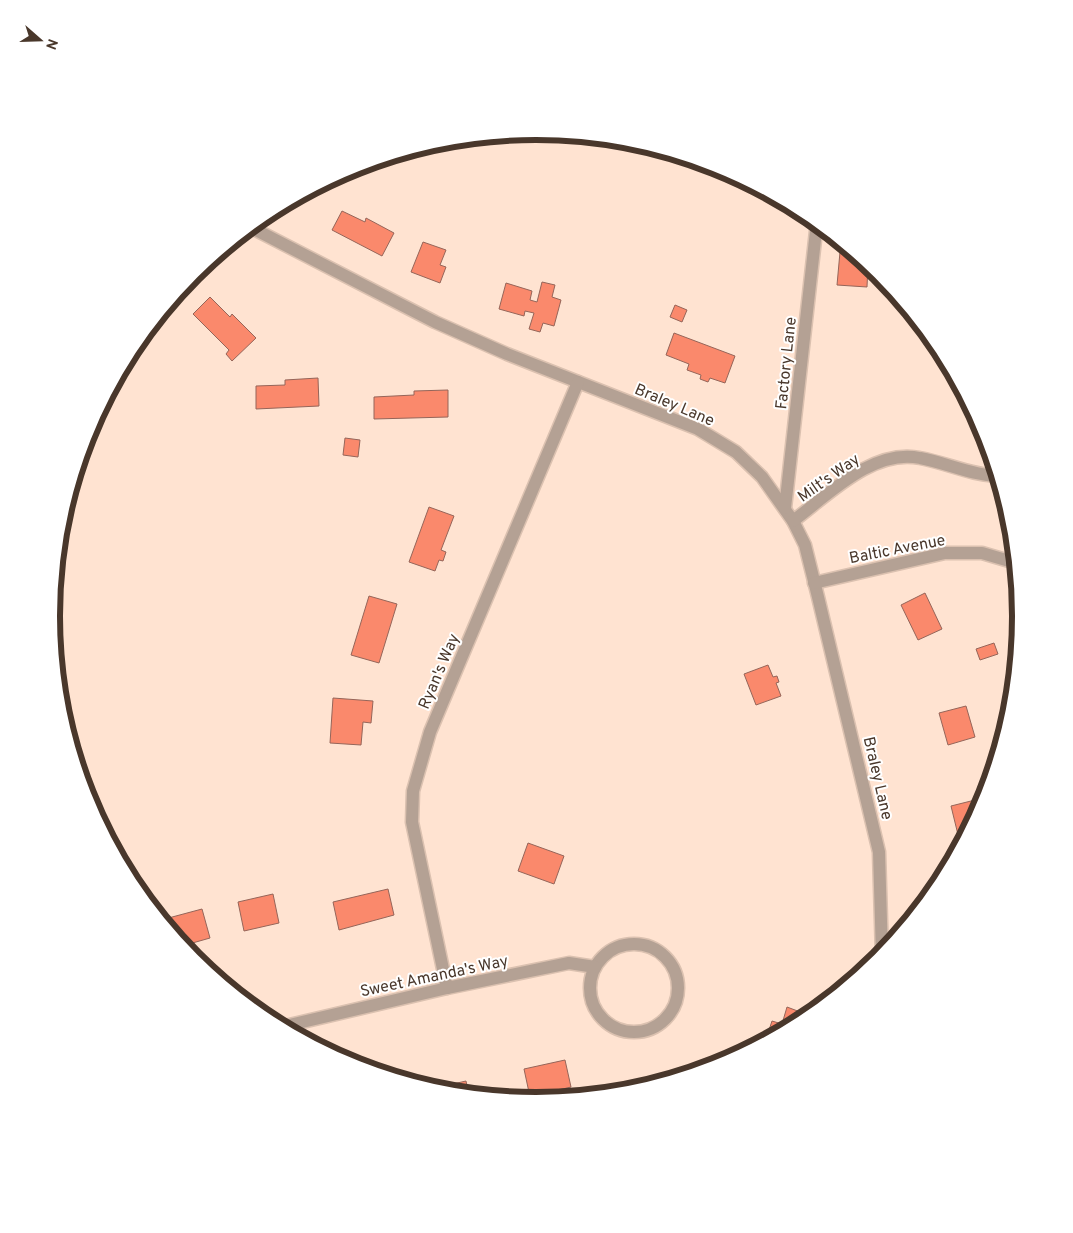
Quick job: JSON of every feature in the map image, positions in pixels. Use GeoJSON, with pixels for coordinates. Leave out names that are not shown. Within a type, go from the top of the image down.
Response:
{"type":"FeatureCollection","features":[{"type":"Feature","properties":{"kind":"street","name":"Factory Lane"},"geometry":{"type":"LineString","coordinates":[[785,508],[816,230]]}},
{"type":"Feature","properties":{"kind":"street","name":"Braley Lane"},"geometry":{"type":"LineString","coordinates":[[257,231],[435,322],[507,354],[698,429],[736,452],[762,477],[785,508],[805,545],[879,852],[882,944]]}},
{"type":"Feature","properties":{"kind":"street","name":"Ryan's Way"},"geometry":{"type":"LineString","coordinates":[[447,988],[412,822],[414,791],[430,732],[578,382]]}},
{"type":"Feature","properties":{"kind":"street","name":"Milt's Way"},"geometry":{"type":"LineString","coordinates":[[793,521],[854,476],[875,464],[896,457],[919,457],[977,474],[992,475]]}},
{"type":"Feature","properties":{"kind":"street","name":"Baltic Avenue"},"geometry":{"type":"LineString","coordinates":[[814,583],[945,553],[982,553],[1010,561]]}},
{"type":"Feature","properties":{"kind":"street"},"geometry":{"type":"LineString","coordinates":[[632,944],[653,949],[670,963],[676,977],[678,992],[674,1006],[666,1019],[654,1027],[634,1032],[614,1028],[602,1019],[594,1008],[590,995],[590,980],[595,967],[605,956],[617,948],[632,944]]}},
{"type":"Feature","properties":{"kind":"street","name":"Sweet Amanda's Way"},"geometry":{"type":"LineString","coordinates":[[291,1025],[447,988],[569,963],[595,967]]}},
{"type":"Feature","properties":{"kind":"building"},"geometry":{"type":"Polygon","coordinates":[[[342,211],[365,222],[366,218],[394,233],[382,256],[332,230],[342,211]]]}},
{"type":"Feature","properties":{"kind":"building"},"geometry":{"type":"Polygon","coordinates":[[[423,242],[446,250],[440,265],[446,267],[440,283],[411,272],[423,242]]]}},
{"type":"Feature","properties":{"kind":"building"},"geometry":{"type":"Polygon","coordinates":[[[840,249],[868,275],[867,287],[837,285],[840,249]]]}},
{"type":"Feature","properties":{"kind":"building"},"geometry":{"type":"Polygon","coordinates":[[[542,282],[555,285],[552,297],[561,300],[554,326],[543,323],[540,332],[529,329],[534,313],[525,311],[524,316],[499,309],[506,283],[532,291],[530,300],[537,302],[542,282]]]}},
{"type":"Feature","properties":{"kind":"building"},"geometry":{"type":"Polygon","coordinates":[[[210,297],[230,317],[232,314],[256,338],[232,361],[226,354],[229,350],[193,314],[210,297]]]}},
{"type":"Feature","properties":{"kind":"building"},"geometry":{"type":"Polygon","coordinates":[[[675,305],[687,310],[682,322],[670,317],[675,305]]]}},
{"type":"Feature","properties":{"kind":"building"},"geometry":{"type":"Polygon","coordinates":[[[674,333],[735,356],[725,383],[710,378],[708,382],[700,379],[701,375],[687,370],[689,364],[666,355],[674,333]]]}},
{"type":"Feature","properties":{"kind":"building"},"geometry":{"type":"Polygon","coordinates":[[[318,378],[319,406],[256,409],[256,386],[285,385],[285,380],[318,378]]]}},
{"type":"Feature","properties":{"kind":"building"},"geometry":{"type":"Polygon","coordinates":[[[448,390],[448,417],[374,419],[374,397],[414,395],[414,391],[448,390]]]}},
{"type":"Feature","properties":{"kind":"building"},"geometry":{"type":"Polygon","coordinates":[[[345,438],[360,440],[358,457],[343,455],[345,438]]]}},
{"type":"Feature","properties":{"kind":"building"},"geometry":{"type":"Polygon","coordinates":[[[429,507],[454,516],[441,550],[446,552],[443,561],[439,560],[435,571],[409,562],[429,507]]]}},
{"type":"Feature","properties":{"kind":"building"},"geometry":{"type":"Polygon","coordinates":[[[925,593],[942,629],[918,640],[901,605],[925,593]]]}},
{"type":"Feature","properties":{"kind":"building"},"geometry":{"type":"Polygon","coordinates":[[[369,596],[397,604],[379,663],[351,655],[369,596]]]}},
{"type":"Feature","properties":{"kind":"building"},"geometry":{"type":"Polygon","coordinates":[[[994,643],[998,654],[980,660],[976,649],[994,643]]]}},
{"type":"Feature","properties":{"kind":"building"},"geometry":{"type":"Polygon","coordinates":[[[768,665],[773,677],[777,676],[779,682],[776,683],[781,696],[756,705],[744,674],[768,665]]]}},
{"type":"Feature","properties":{"kind":"building"},"geometry":{"type":"Polygon","coordinates":[[[333,698],[373,701],[371,723],[363,722],[361,745],[330,743],[333,698]]]}},
{"type":"Feature","properties":{"kind":"building"},"geometry":{"type":"Polygon","coordinates":[[[966,706],[975,737],[948,745],[939,713],[966,706]]]}},
{"type":"Feature","properties":{"kind":"building"},"geometry":{"type":"Polygon","coordinates":[[[977,800],[959,837],[951,806],[977,800]]]}},
{"type":"Feature","properties":{"kind":"building"},"geometry":{"type":"Polygon","coordinates":[[[528,843],[564,856],[554,884],[518,871],[528,843]]]}},
{"type":"Feature","properties":{"kind":"building"},"geometry":{"type":"Polygon","coordinates":[[[388,889],[394,915],[339,930],[333,902],[388,889]]]}},
{"type":"Feature","properties":{"kind":"building"},"geometry":{"type":"Polygon","coordinates":[[[273,894],[279,923],[244,931],[238,902],[273,894]]]}},
{"type":"Feature","properties":{"kind":"building"},"geometry":{"type":"Polygon","coordinates":[[[202,909],[210,938],[191,944],[167,918],[202,909]]]}},
{"type":"Feature","properties":{"kind":"building"},"geometry":{"type":"Polygon","coordinates":[[[787,1007],[802,1013],[768,1033],[772,1021],[782,1024],[787,1007]]]}},
{"type":"Feature","properties":{"kind":"building"},"geometry":{"type":"Polygon","coordinates":[[[565,1060],[571,1087],[548,1093],[529,1093],[524,1069],[565,1060]]]}},
{"type":"Feature","properties":{"kind":"building"},"geometry":{"type":"Polygon","coordinates":[[[466,1081],[467,1088],[449,1085],[466,1081]]]}}]}
